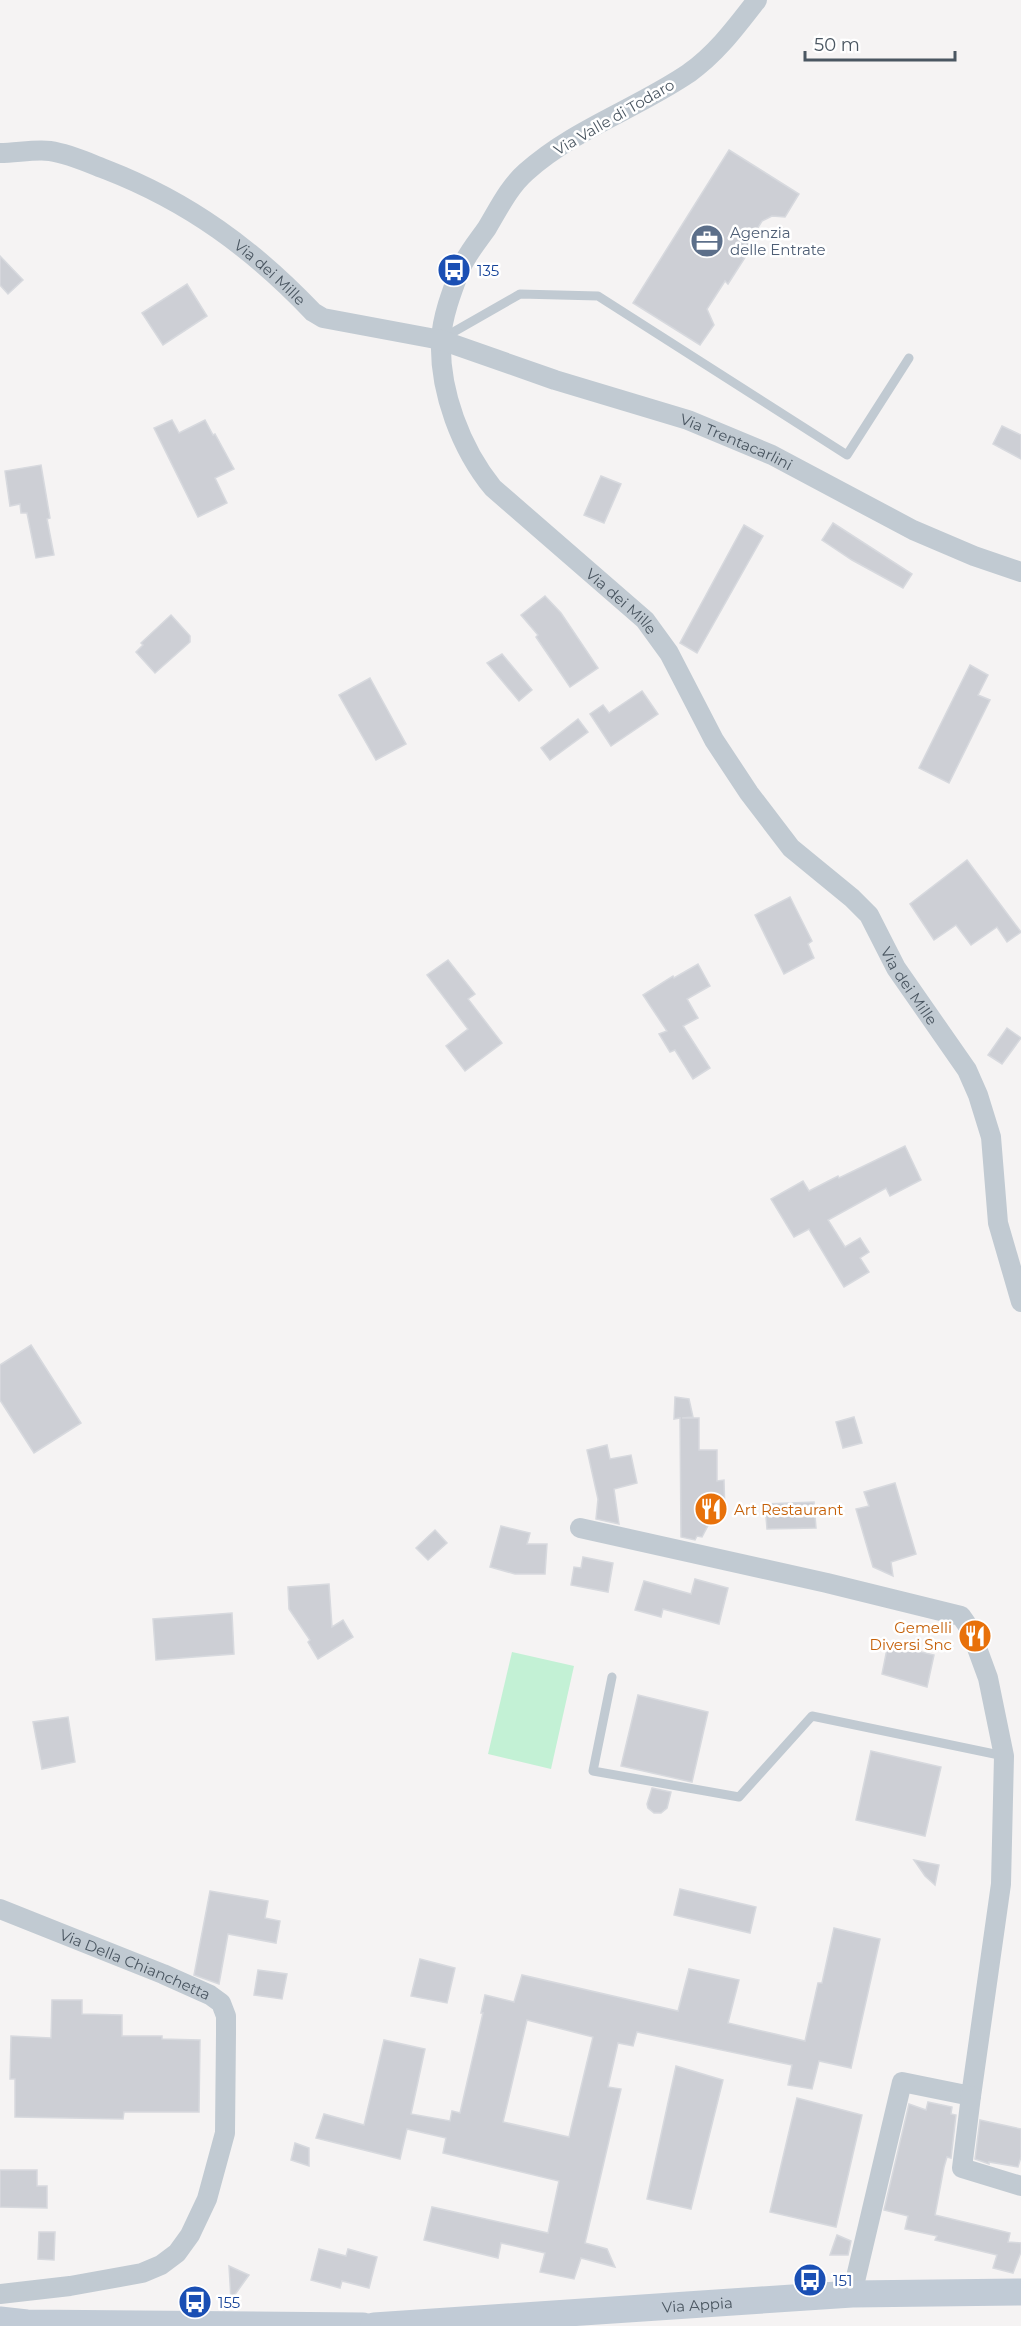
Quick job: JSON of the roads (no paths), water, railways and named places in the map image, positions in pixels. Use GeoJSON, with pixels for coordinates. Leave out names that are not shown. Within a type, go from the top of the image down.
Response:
{"type":"FeatureCollection","features":[{"type":"Feature","properties":{"kind":"main road","name":"Via Appia"},"geometry":{"type":"LineString","coordinates":[[374,2326],[852,2294],[1021,2292]]}},
{"type":"Feature","properties":{"kind":"main road"},"geometry":{"type":"LineString","coordinates":[[0,2320],[27,2324],[363,2326]]}},
{"type":"Feature","properties":{"kind":"street","name":"Via Valle di Todaro"},"geometry":{"type":"LineString","coordinates":[[441,340],[448,305],[461,267],[513,184],[566,141],[653,96],[691,72],[724,43],[757,0]]}},
{"type":"Feature","properties":{"kind":"street","name":"Via dei Mille"},"geometry":{"type":"LineString","coordinates":[[0,153],[50,151],[83,160],[129,178],[197,213],[236,240],[313,312],[323,318],[441,340],[444,383],[454,415],[479,471],[493,488],[645,620],[669,653],[714,740],[749,793],[791,848],[852,898],[869,915],[896,968],[967,1071],[978,1095],[991,1137],[998,1223],[1021,1302]]}},
{"type":"Feature","properties":{"kind":"street","name":"Via Trentacarlini"},"geometry":{"type":"LineString","coordinates":[[441,340],[555,380],[688,420],[723,433],[772,455],[913,530],[974,556],[1021,572]]}},
{"type":"Feature","properties":{"kind":"street"},"geometry":{"type":"LineString","coordinates":[[580,1528],[827,1583],[961,1616],[970,1629],[988,1678],[1004,1756],[1001,1884],[962,2168],[1021,2186]]}},
{"type":"Feature","properties":{"kind":"street","name":"Via Della Chianchetta"},"geometry":{"type":"LineString","coordinates":[[0,1909],[210,1995],[221,2003],[226,2016],[226,2058],[225,2133],[207,2199],[190,2235],[177,2253],[160,2265],[142,2273],[70,2286],[0,2294]]}},
{"type":"Feature","properties":{"kind":"street"},"geometry":{"type":"LineString","coordinates":[[852,2294],[902,2082],[971,2096]]}},
{"type":"Feature","properties":{"kind":"lane"},"geometry":{"type":"LineString","coordinates":[[441,340],[520,294],[598,296],[847,455],[909,358]]}},
{"type":"Feature","properties":{"kind":"lane"},"geometry":{"type":"LineString","coordinates":[[612,1677],[593,1771],[739,1797],[812,1716],[1004,1756]]}},
{"type":"Feature","properties":{"kind":"place","name":"Agenzia delle Entrate"},"geometry":{"type":"Point","coordinates":[707,241]}},
{"type":"Feature","properties":{"kind":"place","name":"135"},"geometry":{"type":"Point","coordinates":[454,270]}},
{"type":"Feature","properties":{"kind":"place","name":"Art Restaurant"},"geometry":{"type":"Point","coordinates":[711,1509]}},
{"type":"Feature","properties":{"kind":"place","name":"Gemelli Diversi Snc"},"geometry":{"type":"Point","coordinates":[975,1636]}},
{"type":"Feature","properties":{"kind":"place","name":"151"},"geometry":{"type":"Point","coordinates":[810,2280]}},
{"type":"Feature","properties":{"kind":"place","name":"155"},"geometry":{"type":"Point","coordinates":[195,2302]}}]}
